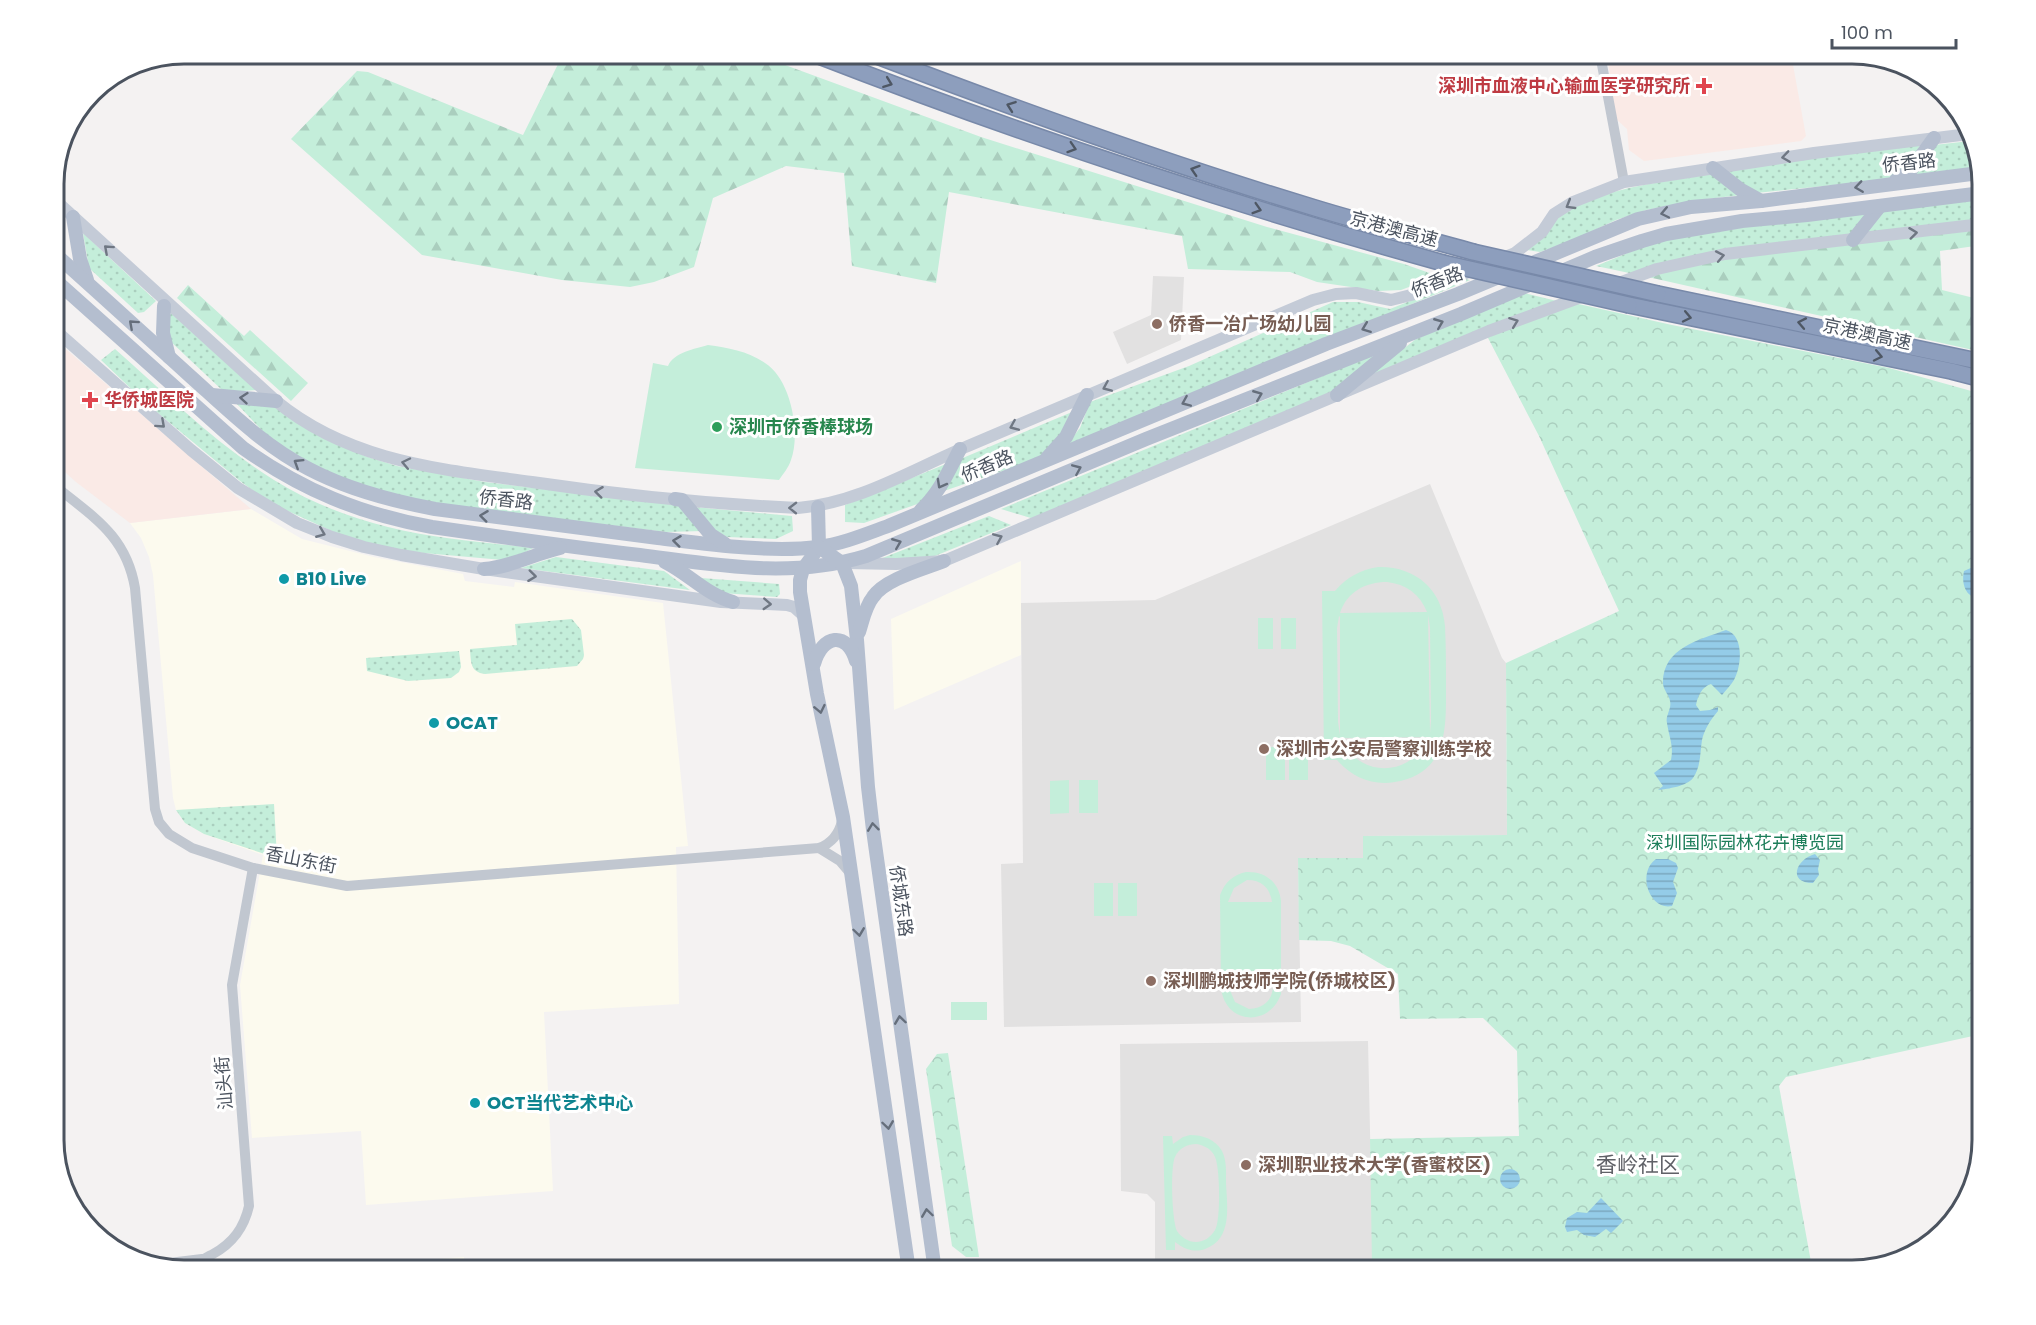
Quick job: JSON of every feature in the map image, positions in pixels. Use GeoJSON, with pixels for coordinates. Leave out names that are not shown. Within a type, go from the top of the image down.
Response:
{"type":"FeatureCollection","features":[{"type":"Feature","properties":{"kind":"highway","name":"京港澳高速"},"geometry":{"type":"LineString","coordinates":[[841,65],[1067,147],[1258,209],[1443,262],[1629,305],[1972,376]]}},
{"type":"Feature","properties":{"kind":"highway","name":"京港澳高速"},"geometry":{"type":"LineString","coordinates":[[900,65],[1024,111],[1316,209],[1473,252],[1658,294],[1972,360]]}},
{"type":"Feature","properties":{"kind":"main road"},"geometry":{"type":"LineString","coordinates":[[65,209],[295,417],[347,444],[402,462],[600,492],[759,507],[798,508],[818,507],[858,495],[960,449],[1313,300],[1336,294],[1356,293],[1391,300],[1436,286],[1515,253],[1542,232],[1554,214],[1573,202],[1624,182],[1960,135]]}},
{"type":"Feature","properties":{"kind":"main road"},"geometry":{"type":"LineString","coordinates":[[1890,183],[1911,170],[1934,138]]}},
{"type":"Feature","properties":{"kind":"main road"},"geometry":{"type":"LineString","coordinates":[[1713,168],[1741,190],[1761,201]]}},
{"type":"Feature","properties":{"kind":"main road","name":"侨香路"},"geometry":{"type":"LineString","coordinates":[[65,263],[259,436],[308,469],[333,481],[379,497],[435,509],[729,546],[819,547],[861,536],[916,515],[1326,344],[1458,294],[1638,219],[1691,207],[1761,201],[1971,174]]}},
{"type":"Feature","properties":{"kind":"main road","name":"侨香路"},"geometry":{"type":"LineString","coordinates":[[65,289],[243,448],[305,488],[334,501],[396,521],[568,546],[766,569],[803,569],[842,563],[877,551],[1146,439],[1412,334],[1595,257],[1658,236],[1742,221],[1972,194]]}},
{"type":"Feature","properties":{"kind":"main road"},"geometry":{"type":"LineString","coordinates":[[1853,240],[1880,206]]}},
{"type":"Feature","properties":{"kind":"main road"},"geometry":{"type":"LineString","coordinates":[[73,217],[82,267],[89,285]]}},
{"type":"Feature","properties":{"kind":"main road"},"geometry":{"type":"LineString","coordinates":[[858,640],[864,614],[877,592],[886,585],[1489,331],[1657,269],[1725,254],[1972,225]]}},
{"type":"Feature","properties":{"kind":"main road"},"geometry":{"type":"LineString","coordinates":[[65,273],[71,268]]}},
{"type":"Feature","properties":{"kind":"main road"},"geometry":{"type":"LineString","coordinates":[[159,372],[170,358],[163,333],[164,306]]}},
{"type":"Feature","properties":{"kind":"main road"},"geometry":{"type":"LineString","coordinates":[[1337,395],[1412,334]]}},
{"type":"Feature","properties":{"kind":"main road"},"geometry":{"type":"LineString","coordinates":[[65,339],[191,450],[238,488],[266,507],[297,523],[364,547],[484,569],[733,602],[787,604],[804,616]]}},
{"type":"Feature","properties":{"kind":"main road"},"geometry":{"type":"LineString","coordinates":[[212,395],[276,401]]}},
{"type":"Feature","properties":{"kind":"main road"},"geometry":{"type":"LineString","coordinates":[[1041,463],[1057,449],[1066,437],[1088,395]]}},
{"type":"Feature","properties":{"kind":"main road"},"geometry":{"type":"LineString","coordinates":[[916,515],[930,503],[960,449]]}},
{"type":"Feature","properties":{"kind":"main road"},"geometry":{"type":"LineString","coordinates":[[675,499],[682,500],[716,539],[729,546]]}},
{"type":"Feature","properties":{"kind":"main road"},"geometry":{"type":"LineString","coordinates":[[818,507],[819,547],[803,569],[800,580],[804,616],[843,817],[907,1260]]}},
{"type":"Feature","properties":{"kind":"main road"},"geometry":{"type":"LineString","coordinates":[[484,569],[502,567],[545,551],[568,546]]}},
{"type":"Feature","properties":{"kind":"main road"},"geometry":{"type":"LineString","coordinates":[[819,547],[842,563],[905,564],[944,561]]}},
{"type":"Feature","properties":{"kind":"main road"},"geometry":{"type":"LineString","coordinates":[[652,557],[678,569],[712,594],[733,602]]}},
{"type":"Feature","properties":{"kind":"main road","name":"侨城东路"},"geometry":{"type":"LineString","coordinates":[[842,563],[851,586],[858,640],[868,787],[933,1260]]}},
{"type":"Feature","properties":{"kind":"main road"},"geometry":{"type":"LineString","coordinates":[[813,670],[820,648],[836,640],[851,648],[861,678]]}},
{"type":"Feature","properties":{"kind":"street"},"geometry":{"type":"LineString","coordinates":[[1602,64],[1624,182]]}},
{"type":"Feature","properties":{"kind":"street","name":"香山东街"},"geometry":{"type":"LineString","coordinates":[[65,494],[115,538],[124,551],[132,570],[145,683],[154,802],[159,822],[169,834],[182,843],[253,868],[347,886],[819,848]]}},
{"type":"Feature","properties":{"kind":"street"},"geometry":{"type":"LineString","coordinates":[[819,848],[827,845],[834,838],[843,817]]}},
{"type":"Feature","properties":{"kind":"street"},"geometry":{"type":"LineString","coordinates":[[819,848],[840,861],[851,874]]}},
{"type":"Feature","properties":{"kind":"street","name":"汕头街"},"geometry":{"type":"LineString","coordinates":[[203,1259],[232,1240],[244,1224],[249,1206],[232,985],[253,868]]}},
{"type":"Feature","properties":{"kind":"street"},"geometry":{"type":"LineString","coordinates":[[195,1260],[203,1259]]}},
{"type":"Feature","properties":{"kind":"shaded area","name":"深圳市血液中心输血医学研究所"},"geometry":{"type":"Polygon","coordinates":[[[1608,64],[1793,64],[1806,136],[1801,141],[1644,161],[1629,150],[1627,129],[1615,118],[1608,64]]]}},
{"type":"Feature","properties":{"kind":"shaded area","name":"侨香一冶广场幼儿园"},"geometry":{"type":"Polygon","coordinates":[[[1153,276],[1184,277],[1181,340],[1127,364],[1113,332],[1151,315],[1153,276]]]}},
{"type":"Feature","properties":{"kind":"shaded area","name":"华侨城医院"},"geometry":{"type":"Polygon","coordinates":[[[65,348],[251,509],[130,523],[65,472],[65,348]]]}},
{"type":"Feature","properties":{"kind":"shaded area","name":"深圳市公安局警察训练学校"},"geometry":{"type":"Polygon","coordinates":[[[1430,484],[1506,663],[1507,835],[1363,836],[1363,858],[1298,859],[1301,1022],[1004,1027],[1001,864],[1023,863],[1021,603],[1155,600],[1430,484]]]}},
{"type":"Feature","properties":{"kind":"shaded area"},"geometry":{"type":"Polygon","coordinates":[[[251,509],[302,539],[374,557],[463,574],[465,581],[514,587],[515,582],[663,603],[688,846],[676,847],[679,1004],[544,1012],[553,1191],[366,1205],[361,1131],[252,1138],[240,985],[263,855],[204,834],[185,823],[176,810],[173,798],[153,575],[141,538],[130,523],[251,509]]]}},
{"type":"Feature","properties":{"kind":"shaded area"},"geometry":{"type":"Polygon","coordinates":[[[1021,561],[1021,655],[894,710],[891,619],[1021,561]]]}},
{"type":"Feature","properties":{"kind":"shaded area","name":"深圳职业技术大学(香蜜校区)"},"geometry":{"type":"Polygon","coordinates":[[[1368,1041],[1373,1260],[1155,1260],[1155,1202],[1147,1194],[1121,1191],[1120,1044],[1368,1041]]]}},
{"type":"Feature","properties":{"kind":"shaded area"},"geometry":{"type":"Polygon","coordinates":[[[464,1257],[464,1260],[423,1260],[464,1257]]]}},
{"type":"Feature","properties":{"kind":"green space"},"geometry":{"type":"Polygon","coordinates":[[[558,65],[784,65],[981,137],[1267,227],[1404,264],[1438,276],[1401,290],[1378,291],[1317,282],[1290,272],[1188,269],[1182,236],[949,192],[936,283],[852,266],[844,173],[786,166],[713,198],[694,267],[654,282],[630,287],[562,280],[422,255],[291,139],[357,71],[368,72],[523,135],[558,65]]]}},
{"type":"Feature","properties":{"kind":"green space"},"geometry":{"type":"Polygon","coordinates":[[[1963,142],[1970,169],[1910,176],[1934,145],[1963,142]]]}},
{"type":"Feature","properties":{"kind":"green space"},"geometry":{"type":"Polygon","coordinates":[[[1920,145],[1911,164],[1893,179],[1756,193],[1721,170],[1920,145]]]}},
{"type":"Feature","properties":{"kind":"green space"},"geometry":{"type":"Polygon","coordinates":[[[1712,174],[1742,195],[1646,210],[1540,252],[1527,250],[1565,212],[1588,201],[1640,186],[1712,174]]]}},
{"type":"Feature","properties":{"kind":"green space"},"geometry":{"type":"Polygon","coordinates":[[[1972,200],[1972,223],[1863,236],[1882,212],[1972,200]]]}},
{"type":"Feature","properties":{"kind":"green space"},"geometry":{"type":"Polygon","coordinates":[[[1870,212],[1851,237],[1634,274],[1596,266],[1657,241],[1721,230],[1870,212]]]}},
{"type":"Feature","properties":{"kind":"green space"},"geometry":{"type":"Polygon","coordinates":[[[1972,230],[1972,246],[1940,251],[1942,290],[1972,298],[1972,350],[1648,277],[1736,257],[1972,230]]]}},
{"type":"Feature","properties":{"kind":"green space"},"geometry":{"type":"Polygon","coordinates":[[[83,233],[156,301],[144,312],[138,313],[89,268],[83,233]]]}},
{"type":"Feature","properties":{"kind":"green space"},"geometry":{"type":"Polygon","coordinates":[[[1465,279],[1470,280],[1064,448],[1080,428],[1090,402],[1189,366],[1333,302],[1358,302],[1390,309],[1465,279]]]}},
{"type":"Feature","properties":{"kind":"green space"},"geometry":{"type":"Polygon","coordinates":[[[188,285],[244,336],[250,330],[308,383],[291,401],[177,298],[188,285]]]}},
{"type":"Feature","properties":{"kind":"green space"},"geometry":{"type":"Polygon","coordinates":[[[1524,293],[1561,302],[1374,376],[1372,373],[1416,339],[1524,293]]]}},
{"type":"Feature","properties":{"kind":"green space","name":"深圳国际园林花卉博览园"},"geometry":{"type":"Polygon","coordinates":[[[1574,303],[1889,368],[1972,391],[1972,1036],[1786,1077],[1779,1086],[1811,1260],[1372,1260],[1370,1139],[1519,1136],[1517,1051],[1483,1018],[1400,1019],[1398,974],[1350,946],[1331,941],[1299,940],[1298,858],[1363,858],[1363,836],[1507,835],[1506,663],[1619,611],[1539,436],[1487,336],[1574,303]]]}},
{"type":"Feature","properties":{"kind":"green space"},"geometry":{"type":"Polygon","coordinates":[[[171,313],[257,390],[231,392],[222,390],[169,340],[171,313]]]}},
{"type":"Feature","properties":{"kind":"green space","name":"深圳市侨香棒球场"},"geometry":{"type":"Polygon","coordinates":[[[708,345],[752,356],[765,363],[781,381],[792,407],[795,436],[790,463],[779,480],[635,468],[653,363],[668,366],[680,354],[708,345]]]}},
{"type":"Feature","properties":{"kind":"green space"},"geometry":{"type":"Polygon","coordinates":[[[115,349],[232,451],[287,488],[315,502],[358,519],[406,531],[533,548],[516,557],[503,560],[412,552],[373,545],[334,532],[270,503],[147,404],[101,360],[115,349]]]}},
{"type":"Feature","properties":{"kind":"green space"},"geometry":{"type":"Polygon","coordinates":[[[1383,351],[1333,397],[1034,519],[1001,509],[1383,351]]]}},
{"type":"Feature","properties":{"kind":"green space"},"geometry":{"type":"Polygon","coordinates":[[[236,403],[276,405],[334,443],[397,466],[485,482],[676,505],[684,508],[703,531],[666,532],[460,507],[385,492],[333,475],[287,451],[268,436],[236,403]]]}},
{"type":"Feature","properties":{"kind":"green space"},"geometry":{"type":"Polygon","coordinates":[[[1072,412],[1061,436],[1038,459],[941,492],[958,460],[1072,412]]]}},
{"type":"Feature","properties":{"kind":"green space"},"geometry":{"type":"Polygon","coordinates":[[[946,464],[923,502],[864,523],[845,522],[845,505],[946,464]]]}},
{"type":"Feature","properties":{"kind":"green space"},"geometry":{"type":"Polygon","coordinates":[[[694,507],[792,516],[793,531],[776,539],[727,537],[715,530],[694,507]]]}},
{"type":"Feature","properties":{"kind":"green space"},"geometry":{"type":"Polygon","coordinates":[[[989,516],[1011,525],[930,558],[880,559],[989,516]]]}},
{"type":"Feature","properties":{"kind":"green space"},"geometry":{"type":"Polygon","coordinates":[[[556,557],[664,571],[690,590],[521,568],[556,557]]]}},
{"type":"Feature","properties":{"kind":"green space"},"geometry":{"type":"Polygon","coordinates":[[[1371,568],[1391,568],[1404,571],[1424,582],[1438,601],[1445,626],[1445,718],[1440,747],[1434,759],[1425,769],[1412,777],[1387,783],[1363,779],[1349,771],[1337,760],[1324,760],[1322,591],[1335,591],[1349,578],[1371,568]],[[1379,582],[1364,586],[1352,594],[1340,613],[1427,612],[1411,591],[1394,583],[1379,582]],[[1428,615],[1430,733],[1430,627],[1428,615]],[[1339,616],[1337,628],[1338,722],[1340,735],[1339,616]],[[1429,737],[1341,738],[1349,751],[1360,761],[1372,767],[1385,768],[1398,766],[1410,760],[1421,750],[1429,737]]]}},
{"type":"Feature","properties":{"kind":"green space"},"geometry":{"type":"Polygon","coordinates":[[[701,578],[779,584],[780,594],[777,597],[722,593],[701,578]]]}},
{"type":"Feature","properties":{"kind":"green space"},"geometry":{"type":"Polygon","coordinates":[[[1258,618],[1273,618],[1273,649],[1258,649],[1258,618]]]}},
{"type":"Feature","properties":{"kind":"green space"},"geometry":{"type":"Polygon","coordinates":[[[1281,618],[1296,618],[1296,649],[1281,649],[1281,618]]]}},
{"type":"Feature","properties":{"kind":"green space"},"geometry":{"type":"Polygon","coordinates":[[[572,619],[581,630],[584,655],[577,666],[485,674],[476,671],[472,666],[470,649],[517,645],[515,624],[572,619]]]}},
{"type":"Feature","properties":{"kind":"green space"},"geometry":{"type":"Polygon","coordinates":[[[459,651],[461,667],[459,672],[451,678],[408,681],[367,671],[366,658],[459,651]]]}},
{"type":"Feature","properties":{"kind":"green space"},"geometry":{"type":"Polygon","coordinates":[[[1266,747],[1285,747],[1285,780],[1266,780],[1266,747]]]}},
{"type":"Feature","properties":{"kind":"green space"},"geometry":{"type":"Polygon","coordinates":[[[1289,747],[1308,747],[1308,780],[1289,780],[1289,747]]]}},
{"type":"Feature","properties":{"kind":"green space"},"geometry":{"type":"Polygon","coordinates":[[[1069,780],[1069,813],[1050,814],[1050,781],[1069,780]]]}},
{"type":"Feature","properties":{"kind":"green space"},"geometry":{"type":"Polygon","coordinates":[[[1079,780],[1098,780],[1098,813],[1079,813],[1079,780]]]}},
{"type":"Feature","properties":{"kind":"green space"},"geometry":{"type":"Polygon","coordinates":[[[274,804],[277,858],[204,834],[185,823],[176,810],[274,804]]]}},
{"type":"Feature","properties":{"kind":"green space"},"geometry":{"type":"Polygon","coordinates":[[[1241,873],[1259,873],[1270,879],[1280,894],[1281,901],[1281,994],[1275,1005],[1258,1017],[1239,1015],[1230,1009],[1224,1000],[1221,988],[1220,895],[1224,886],[1241,873]],[[1247,880],[1234,888],[1228,902],[1272,902],[1264,885],[1257,881],[1247,880]],[[1273,987],[1229,988],[1235,1002],[1249,1009],[1266,1003],[1273,987]]]}},
{"type":"Feature","properties":{"kind":"green space"},"geometry":{"type":"Polygon","coordinates":[[[1094,883],[1113,883],[1113,916],[1094,916],[1094,883]]]}},
{"type":"Feature","properties":{"kind":"green space"},"geometry":{"type":"Polygon","coordinates":[[[1118,883],[1137,883],[1137,916],[1118,916],[1118,883]]]}},
{"type":"Feature","properties":{"kind":"green space"},"geometry":{"type":"Polygon","coordinates":[[[951,1002],[987,1002],[987,1020],[951,1020],[951,1002]]]}},
{"type":"Feature","properties":{"kind":"green space"},"geometry":{"type":"Polygon","coordinates":[[[948,1053],[979,1257],[966,1257],[952,1246],[926,1069],[937,1054],[948,1053]]]}},
{"type":"Feature","properties":{"kind":"green space"},"geometry":{"type":"Polygon","coordinates":[[[1195,1135],[1212,1141],[1222,1151],[1225,1163],[1227,1211],[1224,1230],[1214,1244],[1197,1251],[1189,1250],[1175,1242],[1175,1250],[1166,1250],[1163,1136],[1172,1136],[1173,1144],[1183,1137],[1195,1135]],[[1197,1144],[1184,1147],[1179,1151],[1172,1171],[1173,1206],[1177,1231],[1185,1239],[1196,1242],[1207,1239],[1215,1230],[1219,1206],[1218,1171],[1214,1154],[1197,1144]]]}},
{"type":"Feature","properties":{"kind":"water"},"geometry":{"type":"Polygon","coordinates":[[[1972,567],[1972,596],[1968,594],[1964,586],[1964,571],[1972,567]]]}},
{"type":"Feature","properties":{"kind":"water"},"geometry":{"type":"Polygon","coordinates":[[[1726,630],[1732,633],[1739,644],[1739,667],[1734,680],[1722,695],[1711,684],[1703,689],[1698,698],[1696,705],[1700,711],[1718,707],[1718,711],[1703,736],[1696,774],[1686,783],[1658,790],[1663,786],[1654,773],[1671,760],[1672,755],[1667,720],[1670,704],[1663,684],[1664,672],[1675,654],[1684,647],[1726,630]]]}},
{"type":"Feature","properties":{"kind":"water"},"geometry":{"type":"Polygon","coordinates":[[[1815,854],[1820,860],[1819,875],[1813,883],[1805,882],[1797,875],[1797,870],[1803,861],[1815,854]]]}},
{"type":"Feature","properties":{"kind":"water"},"geometry":{"type":"Polygon","coordinates":[[[1656,859],[1668,859],[1676,863],[1678,868],[1673,882],[1677,893],[1672,906],[1657,903],[1648,890],[1647,873],[1650,865],[1656,859]]]}},
{"type":"Feature","properties":{"kind":"water"},"geometry":{"type":"Polygon","coordinates":[[[1510,1169],[1517,1172],[1520,1179],[1517,1186],[1510,1189],[1503,1186],[1500,1179],[1503,1172],[1510,1169]]]}},
{"type":"Feature","properties":{"kind":"water"},"geometry":{"type":"Polygon","coordinates":[[[1601,1198],[1623,1221],[1611,1233],[1606,1229],[1595,1237],[1584,1235],[1577,1230],[1567,1232],[1565,1227],[1567,1218],[1577,1212],[1587,1213],[1601,1198]]]}},
{"type":"Feature","properties":{"kind":"place","name":"深圳市血液中心输血医学研究所"},"geometry":{"type":"Point","coordinates":[1704,86]}},
{"type":"Feature","properties":{"kind":"place","name":"侨香一冶广场幼儿园"},"geometry":{"type":"Point","coordinates":[1157,324]}},
{"type":"Feature","properties":{"kind":"place","name":"华侨城医院"},"geometry":{"type":"Point","coordinates":[90,400]}},
{"type":"Feature","properties":{"kind":"place","name":"深圳市侨香棒球场"},"geometry":{"type":"Point","coordinates":[717,427]}},
{"type":"Feature","properties":{"kind":"place","name":"B10 Live"},"geometry":{"type":"Point","coordinates":[284,579]}},
{"type":"Feature","properties":{"kind":"place","name":"OCAT"},"geometry":{"type":"Point","coordinates":[434,723]}},
{"type":"Feature","properties":{"kind":"place","name":"深圳市公安局警察训练学校"},"geometry":{"type":"Point","coordinates":[1264,749]}},
{"type":"Feature","properties":{"kind":"place","name":"深圳鹏城技师学院(侨城校区)"},"geometry":{"type":"Point","coordinates":[1151,981]}},
{"type":"Feature","properties":{"kind":"place","name":"OCT当代艺术中心"},"geometry":{"type":"Point","coordinates":[475,1103]}},
{"type":"Feature","properties":{"kind":"place","name":"深圳职业技术大学(香蜜校区)"},"geometry":{"type":"Point","coordinates":[1246,1165]}},
{"type":"Feature","properties":{"kind":"district","name":"香岭社区"},"geometry":{"type":"Point","coordinates":[1638,1165]}}]}
